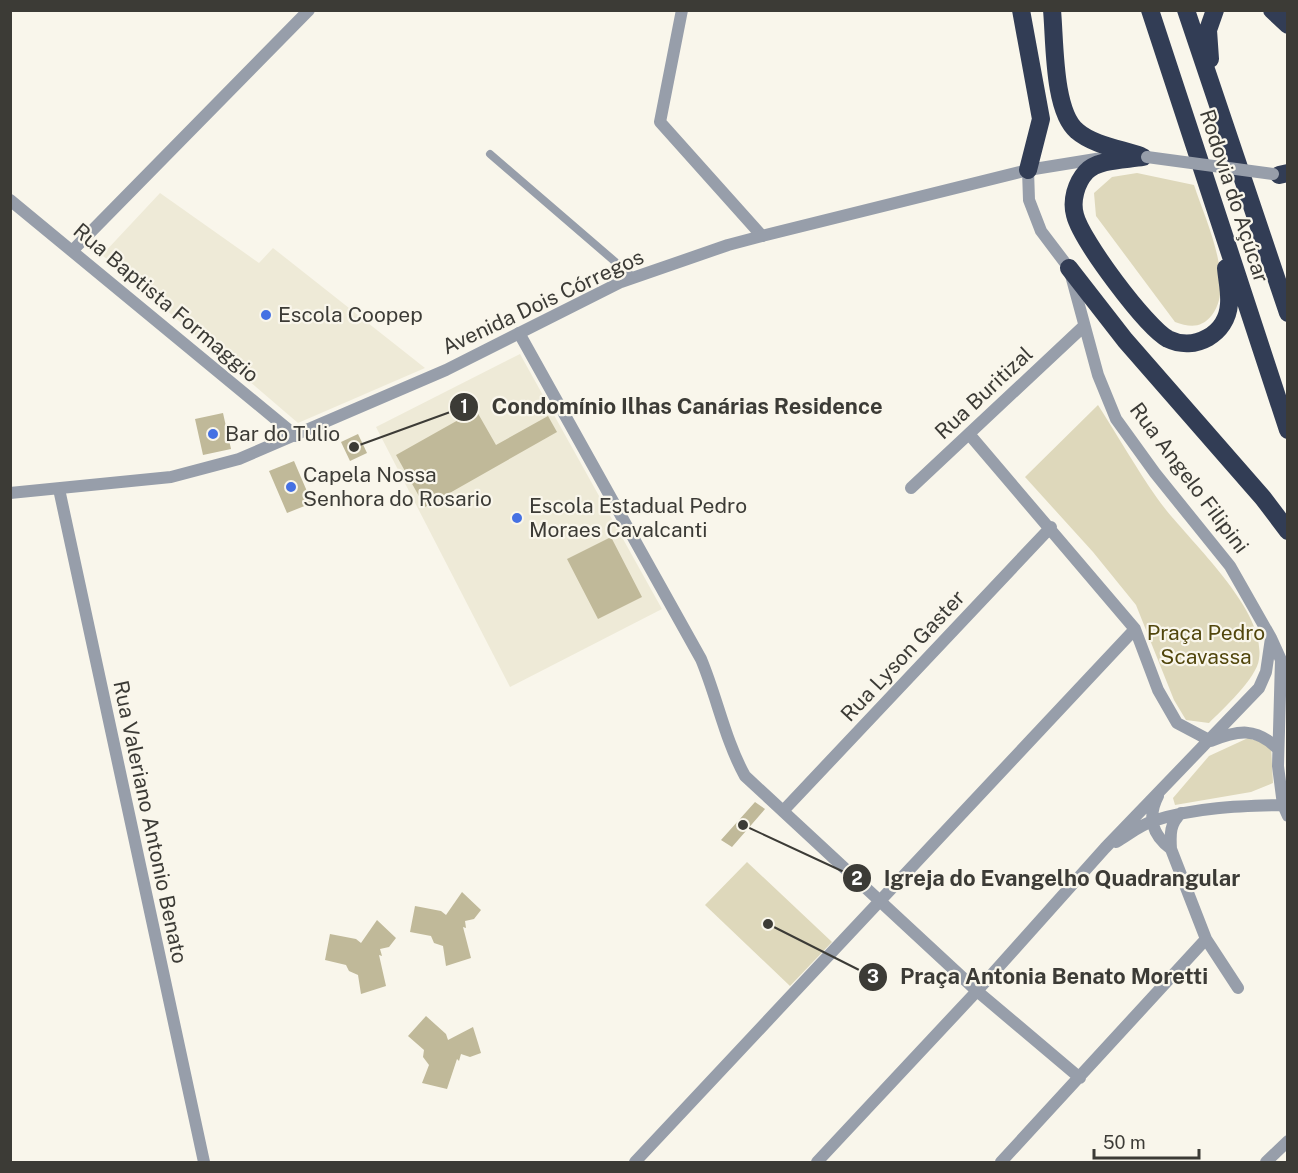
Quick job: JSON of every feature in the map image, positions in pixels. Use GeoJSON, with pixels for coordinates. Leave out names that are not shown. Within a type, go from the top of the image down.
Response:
{"type":"FeatureCollection","features":[{"type":"Feature","properties":{"kind":"highway"},"geometry":{"type":"LineString","coordinates":[[1052,10],[1061,99],[1070,123],[1088,138],[1145,157]]}},
{"type":"Feature","properties":{"kind":"highway"},"geometry":{"type":"LineString","coordinates":[[1142,10],[1169,68]]}},
{"type":"Feature","properties":{"kind":"highway","name":"Rodovia do Açúcar"},"geometry":{"type":"LineString","coordinates":[[1150,10],[1287,430]]}},
{"type":"Feature","properties":{"kind":"highway"},"geometry":{"type":"LineString","coordinates":[[1186,10],[1223,119]]}},
{"type":"Feature","properties":{"kind":"highway"},"geometry":{"type":"LineString","coordinates":[[1215,10],[1208,30],[1208,48],[1223,119]]}},
{"type":"Feature","properties":{"kind":"highway"},"geometry":{"type":"LineString","coordinates":[[1272,10],[1287,25]]}},
{"type":"Feature","properties":{"kind":"highway"},"geometry":{"type":"LineString","coordinates":[[1021,11],[1041,119],[1028,170]]}},
{"type":"Feature","properties":{"kind":"highway","name":"Rodovia do Açúcar"},"geometry":{"type":"LineString","coordinates":[[1223,119],[1287,313]]}},
{"type":"Feature","properties":{"kind":"highway"},"geometry":{"type":"LineString","coordinates":[[1145,157],[1094,165],[1086,172],[1076,190],[1074,213],[1090,245],[1110,274],[1155,329],[1170,339],[1187,344],[1206,340],[1226,318],[1228,287],[1221,230]]}},
{"type":"Feature","properties":{"kind":"highway"},"geometry":{"type":"LineString","coordinates":[[1271,263],[1287,301]]}},
{"type":"Feature","properties":{"kind":"highway"},"geometry":{"type":"LineString","coordinates":[[1069,268],[1125,340],[1263,498],[1287,531]]}},
{"type":"Feature","properties":{"kind":"street"},"geometry":{"type":"LineString","coordinates":[[73,250],[309,10]]}},
{"type":"Feature","properties":{"kind":"street"},"geometry":{"type":"LineString","coordinates":[[681,10],[660,122],[762,236]]}},
{"type":"Feature","properties":{"kind":"street","name":"Avenida Dois Córregos"},"geometry":{"type":"LineString","coordinates":[[10,494],[171,477],[239,459],[446,370],[634,278],[762,236],[1028,170],[1089,159],[1145,157],[1283,175]]}},
{"type":"Feature","properties":{"kind":"street","name":"Rua Angelo Filipini"},"geometry":{"type":"LineString","coordinates":[[1028,170],[1029,200],[1041,231],[1069,268],[1098,375],[1116,419],[1155,473],[1230,566],[1281,660],[1278,749],[1285,810]]}},
{"type":"Feature","properties":{"kind":"street","name":"Rua Baptista Formaggio"},"geometry":{"type":"LineString","coordinates":[[10,200],[296,436]]}},
{"type":"Feature","properties":{"kind":"street","name":"Rua Buritizal"},"geometry":{"type":"LineString","coordinates":[[911,488],[1084,326]]}},
{"type":"Feature","properties":{"kind":"street"},"geometry":{"type":"LineString","coordinates":[[519,333],[701,659],[745,776],[881,899],[977,991],[1080,1078]]}},
{"type":"Feature","properties":{"kind":"street"},"geometry":{"type":"LineString","coordinates":[[969,434],[1051,527],[1135,629],[1158,690],[1177,723],[1211,741]]}},
{"type":"Feature","properties":{"kind":"street","name":"Rua Valeriano Antonio Benato"},"geometry":{"type":"LineString","coordinates":[[59,489],[204,1162]]}},
{"type":"Feature","properties":{"kind":"street","name":"Rua Lyson Gaster"},"geometry":{"type":"LineString","coordinates":[[783,811],[1051,527]]}},
{"type":"Feature","properties":{"kind":"street"},"geometry":{"type":"LineString","coordinates":[[635,1162],[1135,629]]}},
{"type":"Feature","properties":{"kind":"street"},"geometry":{"type":"LineString","coordinates":[[817,1162],[977,991],[1105,848],[1163,786],[1211,741],[1259,688],[1266,672],[1271,638]]}},
{"type":"Feature","properties":{"kind":"street"},"geometry":{"type":"LineString","coordinates":[[1211,741],[1228,734],[1252,733],[1266,736],[1278,749]]}},
{"type":"Feature","properties":{"kind":"street"},"geometry":{"type":"LineString","coordinates":[[1163,786],[1153,806],[1150,822],[1161,842],[1171,849]]}},
{"type":"Feature","properties":{"kind":"street"},"geometry":{"type":"LineString","coordinates":[[1105,848],[1150,822],[1181,813],[1285,810]]}},
{"type":"Feature","properties":{"kind":"street"},"geometry":{"type":"LineString","coordinates":[[1181,813],[1173,822],[1170,834],[1171,849],[1206,939],[1238,988]]}},
{"type":"Feature","properties":{"kind":"street"},"geometry":{"type":"LineString","coordinates":[[1000,1162],[1206,939]]}},
{"type":"Feature","properties":{"kind":"street"},"geometry":{"type":"LineString","coordinates":[[1266,1162],[1287,1141]]}},
{"type":"Feature","properties":{"kind":"lane"},"geometry":{"type":"LineString","coordinates":[[490,154],[634,278]]}},
{"type":"Feature","properties":{"kind":"shaded area","name":"Escola Coopep"},"geometry":{"type":"Polygon","coordinates":[[[160,193],[259,263],[273,248],[425,368],[298,423],[102,255],[160,193]]]}},
{"type":"Feature","properties":{"kind":"shaded area","name":"Escola Estadual Pedro Moraes Cavalcanti"},"geometry":{"type":"Polygon","coordinates":[[[520,354],[662,609],[510,687],[376,427],[520,354]]]}},
{"type":"Feature","properties":{"kind":"green space"},"geometry":{"type":"Polygon","coordinates":[[[1137,173],[1194,185],[1211,233],[1220,269],[1219,302],[1212,315],[1204,323],[1190,326],[1175,322],[1096,216],[1094,193],[1112,177],[1137,173]]]}},
{"type":"Feature","properties":{"kind":"green space","name":"Praça Pedro Scavassa"},"geometry":{"type":"Polygon","coordinates":[[[1098,405],[1157,498],[1237,596],[1250,618],[1258,639],[1257,667],[1238,693],[1209,723],[1186,720],[1174,700],[1136,605],[1093,552],[1025,477],[1098,405]]]}},
{"type":"Feature","properties":{"kind":"green space"},"geometry":{"type":"Polygon","coordinates":[[[1248,738],[1271,745],[1273,783],[1251,792],[1175,805],[1173,798],[1209,756],[1248,738]]]}},
{"type":"Feature","properties":{"kind":"green space"},"geometry":{"type":"Polygon","coordinates":[[[747,862],[832,942],[790,986],[705,905],[747,862]]]}},
{"type":"Feature","properties":{"kind":"building"},"geometry":{"type":"Polygon","coordinates":[[[476,410],[496,445],[548,416],[557,432],[425,507],[396,455],[476,410]]]}},
{"type":"Feature","properties":{"kind":"building","name":"Bar do Tulio"},"geometry":{"type":"Polygon","coordinates":[[[223,413],[231,449],[203,455],[195,419],[223,413]]]}},
{"type":"Feature","properties":{"kind":"building"},"geometry":{"type":"Polygon","coordinates":[[[358,434],[367,453],[350,461],[341,442],[358,434]]]}},
{"type":"Feature","properties":{"kind":"building","name":"Capela Nossa Senhora do Rosario"},"geometry":{"type":"Polygon","coordinates":[[[294,461],[312,503],[287,513],[269,471],[294,461]]]}},
{"type":"Feature","properties":{"kind":"building"},"geometry":{"type":"Polygon","coordinates":[[[611,537],[642,597],[598,619],[567,559],[611,537]]]}},
{"type":"Feature","properties":{"kind":"building"},"geometry":{"type":"Polygon","coordinates":[[[755,802],[765,809],[732,847],[721,840],[755,802]]]}},
{"type":"Feature","properties":{"kind":"building"},"geometry":{"type":"Polygon","coordinates":[[[462,892],[481,910],[474,919],[465,921],[466,928],[463,927],[471,958],[446,966],[443,946],[434,943],[431,936],[410,932],[415,906],[441,911],[446,915],[462,892]]]}},
{"type":"Feature","properties":{"kind":"building"},"geometry":{"type":"Polygon","coordinates":[[[377,920],[396,938],[389,947],[380,949],[382,956],[379,955],[386,986],[361,994],[358,975],[349,971],[346,965],[325,960],[330,934],[356,939],[361,943],[377,920]]]}},
{"type":"Feature","properties":{"kind":"building"},"geometry":{"type":"Polygon","coordinates":[[[426,1016],[446,1034],[448,1040],[473,1027],[481,1053],[470,1057],[461,1054],[459,1061],[457,1059],[447,1089],[422,1083],[429,1065],[423,1057],[424,1050],[408,1036],[426,1016]]]}},
{"type":"Feature","properties":{"kind":"place","name":"Escola Coopep"},"geometry":{"type":"Point","coordinates":[266,315]}},
{"type":"Feature","properties":{"kind":"place","name":"Bar do Tulio"},"geometry":{"type":"Point","coordinates":[213,434]}},
{"type":"Feature","properties":{"kind":"place","name":"Condomínio Ilhas Canárias Residence"},"geometry":{"type":"Point","coordinates":[354,447]}},
{"type":"Feature","properties":{"kind":"place","name":"Capela Nossa Senhora do Rosario"},"geometry":{"type":"Point","coordinates":[291,487]}},
{"type":"Feature","properties":{"kind":"place","name":"Escola Estadual Pedro Moraes Cavalcanti"},"geometry":{"type":"Point","coordinates":[517,518]}},
{"type":"Feature","properties":{"kind":"place","name":"Igreja do Evangelho Quadrangular"},"geometry":{"type":"Point","coordinates":[743,825]}},
{"type":"Feature","properties":{"kind":"place","name":"Praça Antonia Benato Moretti"},"geometry":{"type":"Point","coordinates":[768,924]}}]}
